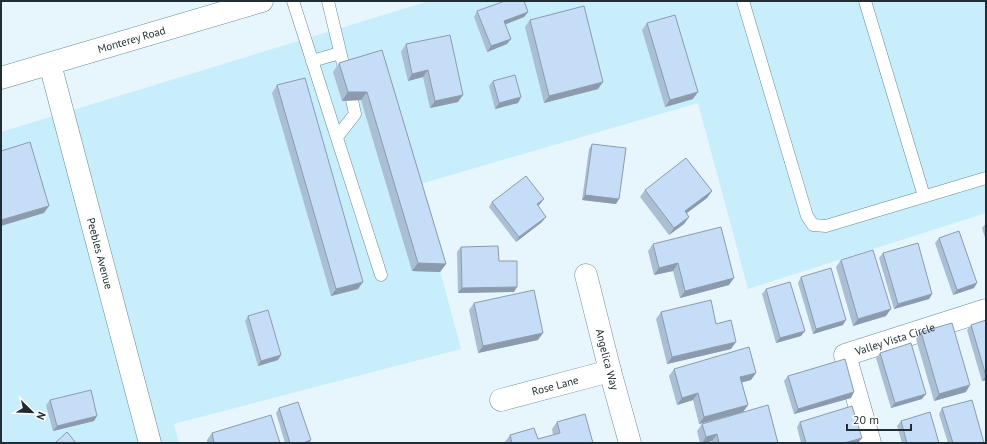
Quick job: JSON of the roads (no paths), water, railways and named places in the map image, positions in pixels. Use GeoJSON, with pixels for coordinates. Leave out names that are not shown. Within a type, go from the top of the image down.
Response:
{"type":"FeatureCollection","features":[{"type":"Feature","properties":{"kind":"street","name":"Monterey Road"},"geometry":{"type":"LineString","coordinates":[[1,78],[262,1]]}},
{"type":"Feature","properties":{"kind":"street","name":"Peebles Avenue"},"geometry":{"type":"LineString","coordinates":[[50,64],[150,443]]}},
{"type":"Feature","properties":{"kind":"street","name":"Angelica Way"},"geometry":{"type":"LineString","coordinates":[[586,276],[630,443]]}},
{"type":"Feature","properties":{"kind":"street","name":"Valley Vista Circle"},"geometry":{"type":"LineString","coordinates":[[870,443],[845,355],[986,310]]}},
{"type":"Feature","properties":{"kind":"street","name":"Rose Lane"},"geometry":{"type":"LineString","coordinates":[[501,400],[610,371]]}},
{"type":"Feature","properties":{"kind":"lane"},"geometry":{"type":"LineString","coordinates":[[293,1],[382,275]]}},
{"type":"Feature","properties":{"kind":"lane"},"geometry":{"type":"LineString","coordinates":[[328,1],[344,68]]}},
{"type":"Feature","properties":{"kind":"lane"},"geometry":{"type":"LineString","coordinates":[[743,1],[807,216],[813,225],[826,226],[986,178]]}},
{"type":"Feature","properties":{"kind":"lane"},"geometry":{"type":"LineString","coordinates":[[865,1],[924,196]]}},
{"type":"Feature","properties":{"kind":"lane"},"geometry":{"type":"LineString","coordinates":[[312,61],[340,53]]}},
{"type":"Feature","properties":{"kind":"lane"},"geometry":{"type":"LineString","coordinates":[[337,137],[355,114],[352,100]]}}]}
